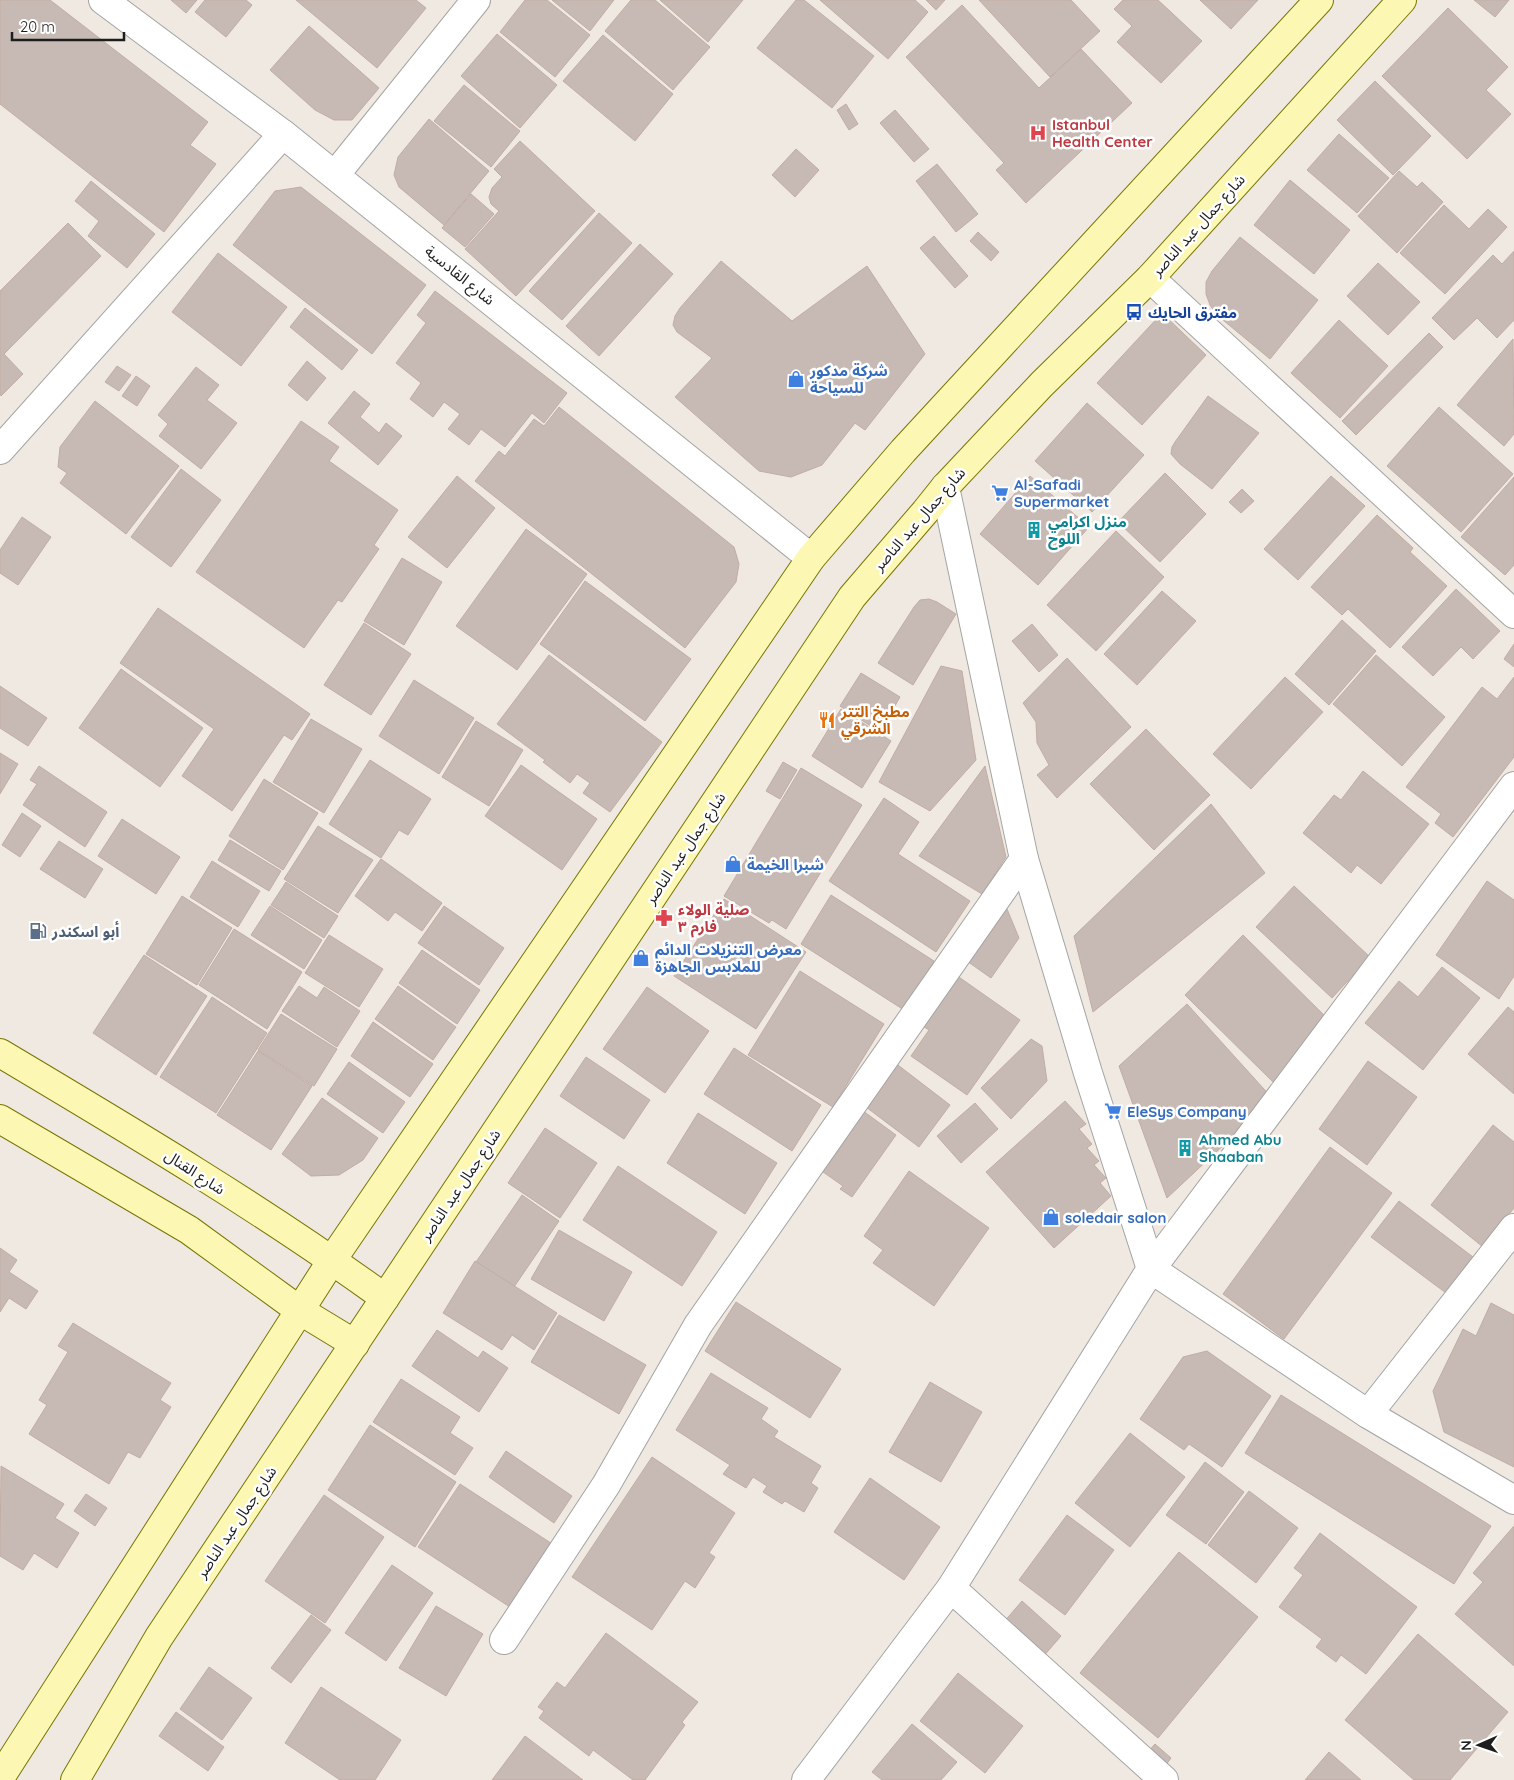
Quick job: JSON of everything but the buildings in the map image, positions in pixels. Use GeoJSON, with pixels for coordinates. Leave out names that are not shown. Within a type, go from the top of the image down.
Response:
{"type":"FeatureCollection","features":[{"type":"Feature","properties":{"kind":"main road"},"geometry":{"type":"LineString","coordinates":[[0,1778],[332,1260],[811,558],[910,444],[1319,0]]}},
{"type":"Feature","properties":{"kind":"main road","name":"شارع جمال عبد الناصر"},"geometry":{"type":"LineString","coordinates":[[75,1780],[159,1638],[852,597],[945,487],[1042,384],[1150,278],[1402,0]]}},
{"type":"Feature","properties":{"kind":"main road","name":"شارع القنال"},"geometry":{"type":"LineString","coordinates":[[0,1053],[138,1135],[332,1260],[385,1298]]}},
{"type":"Feature","properties":{"kind":"main road"},"geometry":{"type":"LineString","coordinates":[[0,1119],[189,1230],[299,1310],[355,1344]]}},
{"type":"Feature","properties":{"kind":"street","name":"شارع القادسية"},"geometry":{"type":"LineString","coordinates":[[103,0],[335,175],[811,558]]}},
{"type":"Feature","properties":{"kind":"street"},"geometry":{"type":"LineString","coordinates":[[335,175],[476,0]]}},
{"type":"Feature","properties":{"kind":"street"},"geometry":{"type":"LineString","coordinates":[[0,450],[282,134]]}},
{"type":"Feature","properties":{"kind":"street"},"geometry":{"type":"LineString","coordinates":[[1150,278],[1514,614]]}},
{"type":"Feature","properties":{"kind":"street"},"geometry":{"type":"LineString","coordinates":[[945,487],[1024,859],[1088,1072],[1151,1269],[1368,1414],[1514,1500]]}},
{"type":"Feature","properties":{"kind":"street"},"geometry":{"type":"LineString","coordinates":[[806,1780],[951,1588],[1151,1269],[1514,786]]}},
{"type":"Feature","properties":{"kind":"street"},"geometry":{"type":"LineString","coordinates":[[504,1640],[606,1485],[698,1325],[1024,859]]}},
{"type":"Feature","properties":{"kind":"street"},"geometry":{"type":"LineString","coordinates":[[1368,1414],[1514,1228]]}},
{"type":"Feature","properties":{"kind":"street"},"geometry":{"type":"LineString","coordinates":[[951,1588],[1164,1780]]}},
{"type":"Feature","properties":{"kind":"place","name":"Istanbul Health Center"},"geometry":{"type":"Point","coordinates":[1038,133]}},
{"type":"Feature","properties":{"kind":"place","name":"مفترق الحايك"},"geometry":{"type":"Point","coordinates":[1134,312]}},
{"type":"Feature","properties":{"kind":"place","name":"شركة مدكور للسياحة"},"geometry":{"type":"Point","coordinates":[796,379]}},
{"type":"Feature","properties":{"kind":"place","name":"Al-Safadi Supermarket"},"geometry":{"type":"Point","coordinates":[1000,493]}},
{"type":"Feature","properties":{"kind":"place","name":"منزل اكرامي اللوح"},"geometry":{"type":"Point","coordinates":[1034,530]}},
{"type":"Feature","properties":{"kind":"place","name":"مطبخ التتر الشرقي"},"geometry":{"type":"Point","coordinates":[827,720]}},
{"type":"Feature","properties":{"kind":"place","name":"شبرا الخيمة"},"geometry":{"type":"Point","coordinates":[733,864]}},
{"type":"Feature","properties":{"kind":"place","name":"صلية الولاء فارم ٣"},"geometry":{"type":"Point","coordinates":[664,918]}},
{"type":"Feature","properties":{"kind":"place","name":"أبو اسكندر"},"geometry":{"type":"Point","coordinates":[38,931]}},
{"type":"Feature","properties":{"kind":"place","name":"معرض التنزيلات الدائم للملابس الجاهزة"},"geometry":{"type":"Point","coordinates":[641,958]}},
{"type":"Feature","properties":{"kind":"place","name":"EleSys Company"},"geometry":{"type":"Point","coordinates":[1113,1111]}},
{"type":"Feature","properties":{"kind":"place","name":"Ahmed Abu Shaaban"},"geometry":{"type":"Point","coordinates":[1185,1148]}},
{"type":"Feature","properties":{"kind":"place","name":"soledair salon"},"geometry":{"type":"Point","coordinates":[1051,1217]}}]}
